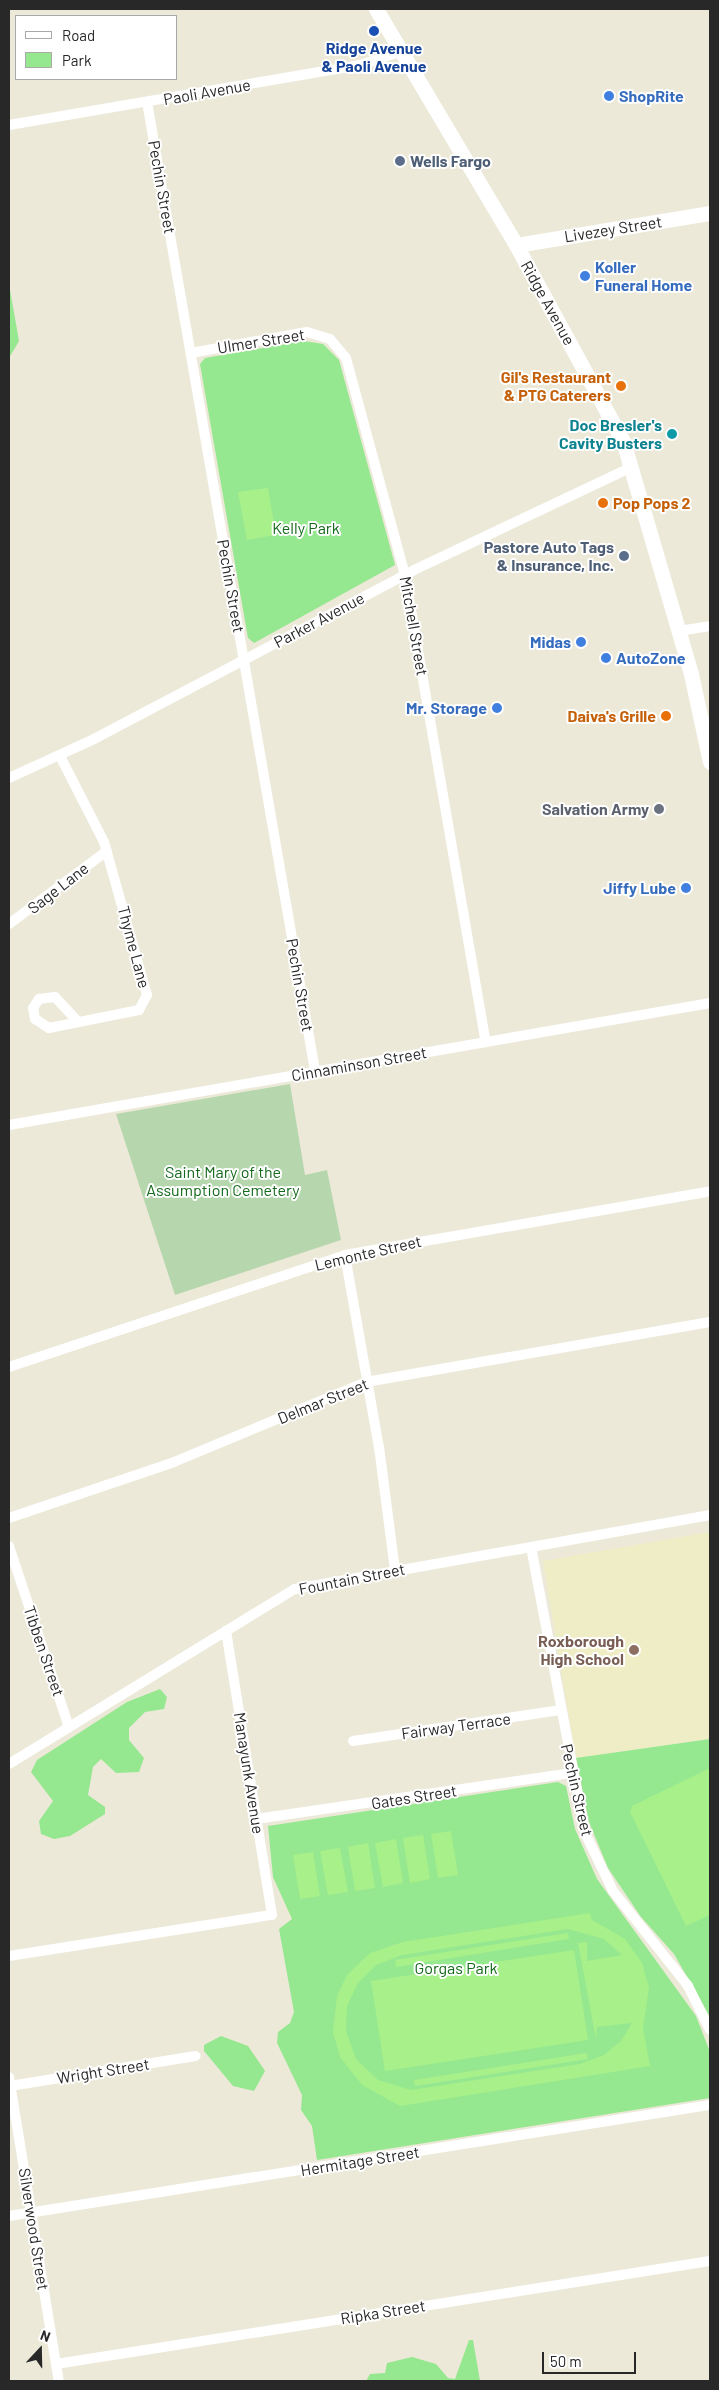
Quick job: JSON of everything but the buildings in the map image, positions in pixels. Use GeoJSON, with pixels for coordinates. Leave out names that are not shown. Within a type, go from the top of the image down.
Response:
{"type":"FeatureCollection","features":[{"type":"Feature","properties":{"kind":"main road","name":"Ridge Avenue"},"geometry":{"type":"LineString","coordinates":[[376,9],[403,51],[516,245],[618,429],[632,466],[678,632],[710,762]]}},
{"type":"Feature","properties":{"kind":"main road","name":"Livezey Street"},"geometry":{"type":"LineString","coordinates":[[516,245],[710,213]]}},
{"type":"Feature","properties":{"kind":"street","name":"Paoli Avenue"},"geometry":{"type":"LineString","coordinates":[[9,125],[360,66],[403,51]]}},
{"type":"Feature","properties":{"kind":"street","name":"Pechin Street"},"geometry":{"type":"LineString","coordinates":[[147,102],[315,1071]]}},
{"type":"Feature","properties":{"kind":"street","name":"Ulmer Street"},"geometry":{"type":"LineString","coordinates":[[191,353],[300,333],[330,339]]}},
{"type":"Feature","properties":{"kind":"street","name":"Mitchell Street"},"geometry":{"type":"LineString","coordinates":[[330,339],[349,366],[405,575],[486,1042]]}},
{"type":"Feature","properties":{"kind":"street","name":"Parker Avenue"},"geometry":{"type":"LineString","coordinates":[[9,778],[60,756],[405,575],[632,466]]}},
{"type":"Feature","properties":{"kind":"street"},"geometry":{"type":"LineString","coordinates":[[678,632],[710,626]]}},
{"type":"Feature","properties":{"kind":"street","name":"Thyme Lane"},"geometry":{"type":"LineString","coordinates":[[60,756],[107,850],[147,998],[139,1010],[77,1021]]}},
{"type":"Feature","properties":{"kind":"street","name":"Sage Lane"},"geometry":{"type":"LineString","coordinates":[[9,924],[107,850]]}},
{"type":"Feature","properties":{"kind":"street","name":"Cinnaminson Street"},"geometry":{"type":"LineString","coordinates":[[9,1125],[710,1003]]}},
{"type":"Feature","properties":{"kind":"street","name":"Lemonte Street"},"geometry":{"type":"LineString","coordinates":[[9,1367],[345,1255],[710,1191]]}},
{"type":"Feature","properties":{"kind":"street"},"geometry":{"type":"LineString","coordinates":[[345,1255],[395,1571]]}},
{"type":"Feature","properties":{"kind":"street","name":"Delmar Street"},"geometry":{"type":"LineString","coordinates":[[9,1518],[174,1462],[366,1382],[710,1322]]}},
{"type":"Feature","properties":{"kind":"street","name":"Fountain Street"},"geometry":{"type":"LineString","coordinates":[[9,1764],[296,1589],[710,1515]]}},
{"type":"Feature","properties":{"kind":"street","name":"Tibben Street"},"geometry":{"type":"LineString","coordinates":[[9,1546],[69,1727]]}},
{"type":"Feature","properties":{"kind":"street","name":"Pechin Street"},"geometry":{"type":"LineString","coordinates":[[531,1547],[571,1773],[585,1834],[605,1878],[688,1986],[710,2030]]}},
{"type":"Feature","properties":{"kind":"street","name":"Manayunk Avenue"},"geometry":{"type":"LineString","coordinates":[[9,1956],[272,1915],[226,1631]]}},
{"type":"Feature","properties":{"kind":"street","name":"Fairway Terrace"},"geometry":{"type":"LineString","coordinates":[[353,1741],[560,1710]]}},
{"type":"Feature","properties":{"kind":"street","name":"Gates Street"},"geometry":{"type":"LineString","coordinates":[[256,1819],[571,1773]]}},
{"type":"Feature","properties":{"kind":"street","name":"Wright Street"},"geometry":{"type":"LineString","coordinates":[[10,2081],[196,2056]]}},
{"type":"Feature","properties":{"kind":"street","name":"Silverwood Street"},"geometry":{"type":"LineString","coordinates":[[10,2081],[59,2381]]}},
{"type":"Feature","properties":{"kind":"street","name":"Hermitage Street"},"geometry":{"type":"LineString","coordinates":[[9,2216],[710,2105]]}},
{"type":"Feature","properties":{"kind":"street","name":"Ripka Street"},"geometry":{"type":"LineString","coordinates":[[56,2364],[710,2261]]}},
{"type":"Feature","properties":{"kind":"shaded area","name":"Roxborough High School"},"geometry":{"type":"Polygon","coordinates":[[[710,1532],[710,1739],[576,1758],[543,1561],[710,1532]]]}},
{"type":"Feature","properties":{"kind":"green space"},"geometry":{"type":"Polygon","coordinates":[[[9,284],[19,341],[9,358],[9,284]]]}},
{"type":"Feature","properties":{"kind":"green space","name":"Kelly Park"},"geometry":{"type":"Polygon","coordinates":[[[304,341],[323,344],[339,360],[395,565],[254,643],[248,638],[200,364],[205,358],[304,341]]]}},
{"type":"Feature","properties":{"kind":"green space"},"geometry":{"type":"Polygon","coordinates":[[[268,488],[276,535],[247,540],[238,492],[268,488]]]}},
{"type":"Feature","properties":{"kind":"green space","name":"Saint Mary of the Assumption Cemetery"},"geometry":{"type":"Polygon","coordinates":[[[290,1084],[305,1175],[327,1170],[341,1240],[175,1295],[116,1114],[290,1084]]]}},
{"type":"Feature","properties":{"kind":"green space"},"geometry":{"type":"Polygon","coordinates":[[[160,1689],[167,1697],[164,1709],[145,1712],[129,1728],[129,1740],[144,1758],[139,1772],[116,1773],[101,1759],[93,1767],[88,1795],[105,1807],[105,1814],[70,1836],[54,1839],[41,1834],[39,1821],[53,1801],[31,1772],[37,1760],[127,1702],[160,1689]]]}},
{"type":"Feature","properties":{"kind":"green space"},"geometry":{"type":"Polygon","coordinates":[[[710,1739],[710,2017],[674,1954],[641,1917],[608,1868],[589,1822],[576,1758],[710,1739]]]}},
{"type":"Feature","properties":{"kind":"green space"},"geometry":{"type":"Polygon","coordinates":[[[710,1768],[710,1915],[686,1926],[630,1812],[632,1806],[710,1768]]]}},
{"type":"Feature","properties":{"kind":"green space","name":"Gorgas Park"},"geometry":{"type":"Polygon","coordinates":[[[558,1782],[566,1786],[575,1829],[597,1879],[696,2016],[710,2052],[710,2098],[317,2160],[312,2126],[301,2110],[302,2095],[277,2043],[278,2032],[290,2023],[294,2012],[279,1929],[292,1919],[273,1877],[268,1826],[558,1782]]]}},
{"type":"Feature","properties":{"kind":"green space"},"geometry":{"type":"Polygon","coordinates":[[[451,1831],[458,1875],[438,1878],[431,1834],[451,1831]]]}},
{"type":"Feature","properties":{"kind":"green space"},"geometry":{"type":"Polygon","coordinates":[[[423,1835],[430,1879],[410,1883],[403,1838],[423,1835]]]}},
{"type":"Feature","properties":{"kind":"green space"},"geometry":{"type":"Polygon","coordinates":[[[396,1839],[403,1883],[383,1887],[375,1843],[396,1839]]]}},
{"type":"Feature","properties":{"kind":"green space"},"geometry":{"type":"Polygon","coordinates":[[[368,1843],[375,1888],[355,1891],[348,1847],[368,1843]]]}},
{"type":"Feature","properties":{"kind":"green space"},"geometry":{"type":"Polygon","coordinates":[[[340,1848],[348,1892],[328,1895],[320,1851],[340,1848]]]}},
{"type":"Feature","properties":{"kind":"green space"},"geometry":{"type":"Polygon","coordinates":[[[313,1852],[320,1896],[300,1899],[293,1855],[313,1852]]]}},
{"type":"Feature","properties":{"kind":"green space"},"geometry":{"type":"Polygon","coordinates":[[[590,1913],[592,1920],[625,1939],[642,1963],[649,1988],[643,2028],[650,2066],[400,2106],[362,2085],[340,2057],[333,2032],[337,1996],[347,1975],[370,1953],[403,1942],[590,1913]],[[568,1929],[402,1955],[376,1965],[358,1983],[347,2006],[346,2031],[356,2059],[378,2080],[411,2090],[580,2064],[604,2055],[621,2041],[632,2023],[597,2027],[596,2039],[578,1943],[587,1942],[587,1961],[622,1955],[604,1939],[568,1929]]]}},
{"type":"Feature","properties":{"kind":"green space"},"geometry":{"type":"Polygon","coordinates":[[[568,1933],[569,1939],[396,1967],[395,1960],[568,1933]]]}},
{"type":"Feature","properties":{"kind":"green space"},"geometry":{"type":"Polygon","coordinates":[[[574,1950],[588,2040],[385,2071],[371,1981],[574,1950]]]}},
{"type":"Feature","properties":{"kind":"green space"},"geometry":{"type":"Polygon","coordinates":[[[221,2036],[248,2046],[265,2071],[254,2091],[233,2086],[204,2051],[204,2045],[221,2036]]]}},
{"type":"Feature","properties":{"kind":"green space"},"geometry":{"type":"Polygon","coordinates":[[[587,2053],[588,2059],[415,2086],[414,2080],[587,2053]]]}},
{"type":"Feature","properties":{"kind":"green space"},"geometry":{"type":"Polygon","coordinates":[[[469,2340],[473,2340],[480,2381],[366,2381],[370,2374],[385,2373],[387,2363],[412,2357],[436,2364],[448,2378],[455,2379],[469,2340]]]}},
{"type":"Feature","properties":{"kind":"place","name":"Ridge Avenue & Paoli Avenue"},"geometry":{"type":"Point","coordinates":[374,31]}},
{"type":"Feature","properties":{"kind":"place","name":"ShopRite"},"geometry":{"type":"Point","coordinates":[609,96]}},
{"type":"Feature","properties":{"kind":"place","name":"Wells Fargo"},"geometry":{"type":"Point","coordinates":[400,161]}},
{"type":"Feature","properties":{"kind":"place","name":"Koller Funeral Home"},"geometry":{"type":"Point","coordinates":[585,276]}},
{"type":"Feature","properties":{"kind":"place","name":"Gil's Restaurant & PTG Caterers"},"geometry":{"type":"Point","coordinates":[621,386]}},
{"type":"Feature","properties":{"kind":"place","name":"Doc Bresler's Cavity Busters"},"geometry":{"type":"Point","coordinates":[672,434]}},
{"type":"Feature","properties":{"kind":"place","name":"Pop Pops 2"},"geometry":{"type":"Point","coordinates":[603,503]}},
{"type":"Feature","properties":{"kind":"place","name":"Pastore Auto Tags & Insurance, Inc."},"geometry":{"type":"Point","coordinates":[624,556]}},
{"type":"Feature","properties":{"kind":"place","name":"Midas"},"geometry":{"type":"Point","coordinates":[581,642]}},
{"type":"Feature","properties":{"kind":"place","name":"AutoZone"},"geometry":{"type":"Point","coordinates":[606,658]}},
{"type":"Feature","properties":{"kind":"place","name":"Mr. Storage"},"geometry":{"type":"Point","coordinates":[497,708]}},
{"type":"Feature","properties":{"kind":"place","name":"Daiva's Grille"},"geometry":{"type":"Point","coordinates":[666,716]}},
{"type":"Feature","properties":{"kind":"place","name":"Salvation Army"},"geometry":{"type":"Point","coordinates":[659,809]}},
{"type":"Feature","properties":{"kind":"place","name":"Jiffy Lube"},"geometry":{"type":"Point","coordinates":[686,888]}},
{"type":"Feature","properties":{"kind":"place","name":"Roxborough High School"},"geometry":{"type":"Point","coordinates":[634,1650]}}]}
